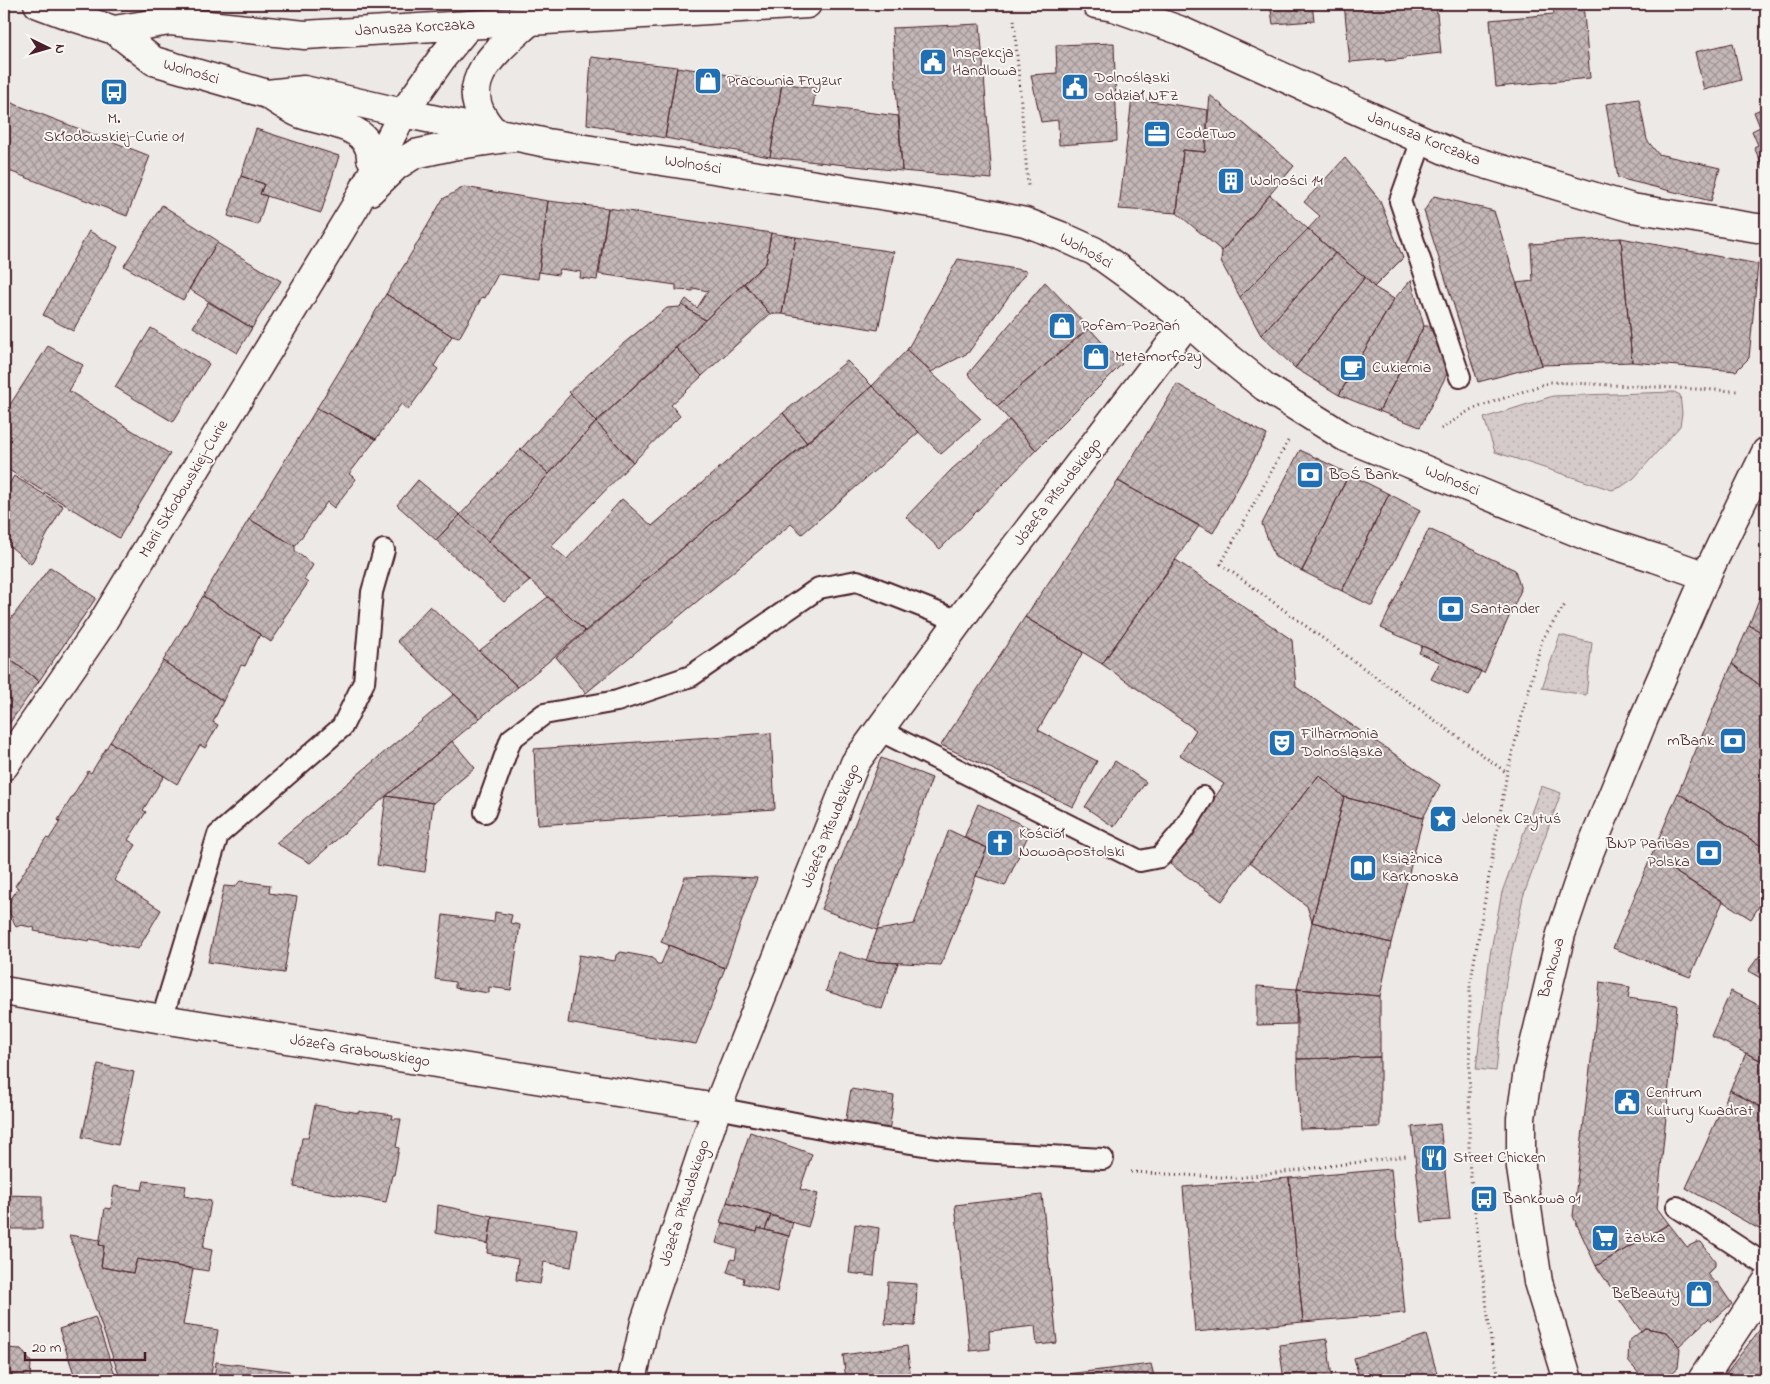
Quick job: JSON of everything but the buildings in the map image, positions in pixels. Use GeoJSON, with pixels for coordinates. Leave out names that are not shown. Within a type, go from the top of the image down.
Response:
{"type":"FeatureCollection","features":[{"type":"Feature","properties":{"kind":"street","name":"Wolności"},"geometry":{"type":"LineString","coordinates":[[38,4],[73,18],[114,30],[154,61],[267,94],[299,113],[349,128],[368,141],[371,151],[384,162],[422,152],[506,135]]}},
{"type":"Feature","properties":{"kind":"street","name":"Janusza Korczaka"},"geometry":{"type":"LineString","coordinates":[[114,30],[170,21],[305,35],[807,4]]}},
{"type":"Feature","properties":{"kind":"street","name":"Janusza Korczaka"},"geometry":{"type":"LineString","coordinates":[[1096,4],[1114,7],[1179,30],[1458,156],[1632,208],[1763,230]]}},
{"type":"Feature","properties":{"kind":"street"},"geometry":{"type":"LineString","coordinates":[[506,135],[483,117],[475,92],[479,75],[494,55],[530,22]]}},
{"type":"Feature","properties":{"kind":"street","name":"Marii Skłodowskiej-Curie"},"geometry":{"type":"LineString","coordinates":[[355,207],[403,113],[442,58],[469,26]]}},
{"type":"Feature","properties":{"kind":"street","name":"Wolności"},"geometry":{"type":"LineString","coordinates":[[267,94],[304,90],[506,135],[950,206],[1025,222],[1094,251],[1133,278],[1265,387],[1345,437],[1589,537],[1706,576]]}},
{"type":"Feature","properties":{"kind":"street","name":"Marii Skłodowskiej-Curie"},"geometry":{"type":"LineString","coordinates":[[4,766],[101,625],[384,162]]}},
{"type":"Feature","properties":{"kind":"street","name":"Józefa Piłsudskiego"},"geometry":{"type":"LineString","coordinates":[[632,1380],[646,1322],[717,1108],[855,764],[959,621],[1188,322]]}},
{"type":"Feature","properties":{"kind":"street","name":"Bankowa"},"geometry":{"type":"LineString","coordinates":[[1568,1380],[1538,1282],[1521,1168],[1521,1118],[1528,1070],[1561,934],[1585,863],[1706,576],[1766,452]]}},
{"type":"Feature","properties":{"kind":"street","name":"Józefa Grabowskiego"},"geometry":{"type":"LineString","coordinates":[[4,991],[162,1019],[717,1108]]}},
{"type":"Feature","properties":{"kind":"street"},"geometry":{"type":"LineString","coordinates":[[1702,1380],[1766,1283]]}},
{"type":"Feature","properties":{"kind":"lane"},"geometry":{"type":"LineString","coordinates":[[1422,140],[1400,201],[1460,377]]}},
{"type":"Feature","properties":{"kind":"lane"},"geometry":{"type":"LineString","coordinates":[[162,1019],[218,835],[342,727],[364,682],[372,592],[384,550]]}},
{"type":"Feature","properties":{"kind":"lane"},"geometry":{"type":"LineString","coordinates":[[485,812],[511,738],[544,714],[618,701],[691,676],[819,588],[857,581],[959,621]]}},
{"type":"Feature","properties":{"kind":"lane"},"geometry":{"type":"LineString","coordinates":[[879,730],[1140,861],[1160,857],[1183,830],[1203,797]]}},
{"type":"Feature","properties":{"kind":"lane"},"geometry":{"type":"LineString","coordinates":[[717,1108],[837,1131],[960,1151],[1103,1159]]}},
{"type":"Feature","properties":{"kind":"lane"},"geometry":{"type":"LineString","coordinates":[[1677,1207],[1766,1265]]}},
{"type":"Feature","properties":{"kind":"path"},"geometry":{"type":"LineString","coordinates":[[1014,20],[1028,189]]}},
{"type":"Feature","properties":{"kind":"path"},"geometry":{"type":"LineString","coordinates":[[1441,429],[1470,410],[1550,382],[1738,391]]}},
{"type":"Feature","properties":{"kind":"path"},"geometry":{"type":"LineString","coordinates":[[1304,413],[1221,564],[1507,773]]}},
{"type":"Feature","properties":{"kind":"path"},"geometry":{"type":"LineString","coordinates":[[1500,1380],[1492,1349],[1469,1163],[1470,985],[1507,773],[1542,640],[1566,603]]}},
{"type":"Feature","properties":{"kind":"shaded area"},"geometry":{"type":"Polygon","coordinates":[[[1674,392],[1680,395],[1682,413],[1680,426],[1634,478],[1621,487],[1612,490],[1495,452],[1484,418],[1553,396],[1674,392]]]}},
{"type":"Feature","properties":{"kind":"shaded area"},"geometry":{"type":"Polygon","coordinates":[[[1560,635],[1592,643],[1586,695],[1542,688],[1560,635]]]}},
{"type":"Feature","properties":{"kind":"shaded area"},"geometry":{"type":"Polygon","coordinates":[[[1541,786],[1561,793],[1523,897],[1506,981],[1496,1071],[1476,1069],[1490,955],[1502,892],[1541,786]]]}},
{"type":"Feature","properties":{"kind":"place","name":"Inspekcja Handlowa"},"geometry":{"type":"Point","coordinates":[933,62]}},
{"type":"Feature","properties":{"kind":"place","name":"Pracownia Fryzur"},"geometry":{"type":"Point","coordinates":[708,81]}},
{"type":"Feature","properties":{"kind":"place","name":"Dolnośląski Oddział NFZ"},"geometry":{"type":"Point","coordinates":[1075,87]}},
{"type":"Feature","properties":{"kind":"place","name":"M. Skłodowskiej-Curie 01"},"geometry":{"type":"Point","coordinates":[114,92]}},
{"type":"Feature","properties":{"kind":"place","name":"CodeTwo"},"geometry":{"type":"Point","coordinates":[1157,134]}},
{"type":"Feature","properties":{"kind":"place","name":"Wolności 14"},"geometry":{"type":"Point","coordinates":[1231,181]}},
{"type":"Feature","properties":{"kind":"place","name":"Pofam-Poznań"},"geometry":{"type":"Point","coordinates":[1062,326]}},
{"type":"Feature","properties":{"kind":"place","name":"Metamorfozy"},"geometry":{"type":"Point","coordinates":[1096,357]}},
{"type":"Feature","properties":{"kind":"place","name":"Cukiernia"},"geometry":{"type":"Point","coordinates":[1353,368]}},
{"type":"Feature","properties":{"kind":"place","name":"BOŚ Bank"},"geometry":{"type":"Point","coordinates":[1310,475]}},
{"type":"Feature","properties":{"kind":"place","name":"Santander"},"geometry":{"type":"Point","coordinates":[1451,609]}},
{"type":"Feature","properties":{"kind":"place","name":"mBank"},"geometry":{"type":"Point","coordinates":[1733,741]}},
{"type":"Feature","properties":{"kind":"place","name":"Filharmonia Dolnośląska"},"geometry":{"type":"Point","coordinates":[1282,743]}},
{"type":"Feature","properties":{"kind":"place","name":"Jelonek Czytuś"},"geometry":{"type":"Point","coordinates":[1443,819]}},
{"type":"Feature","properties":{"kind":"place","name":"Kościół Nowoapostolski"},"geometry":{"type":"Point","coordinates":[1000,843]}},
{"type":"Feature","properties":{"kind":"place","name":"BNP Paribas Polska"},"geometry":{"type":"Point","coordinates":[1709,853]}},
{"type":"Feature","properties":{"kind":"place","name":"Książnica Karkonoska"},"geometry":{"type":"Point","coordinates":[1363,868]}},
{"type":"Feature","properties":{"kind":"place","name":"Centrum Kultury Kwadrat"},"geometry":{"type":"Point","coordinates":[1627,1102]}},
{"type":"Feature","properties":{"kind":"place","name":"Street Chicken"},"geometry":{"type":"Point","coordinates":[1434,1158]}},
{"type":"Feature","properties":{"kind":"place","name":"Bankowa 01"},"geometry":{"type":"Point","coordinates":[1484,1199]}},
{"type":"Feature","properties":{"kind":"place","name":"Żabka"},"geometry":{"type":"Point","coordinates":[1605,1238]}},
{"type":"Feature","properties":{"kind":"place","name":"BeBeauty"},"geometry":{"type":"Point","coordinates":[1699,1294]}}]}
